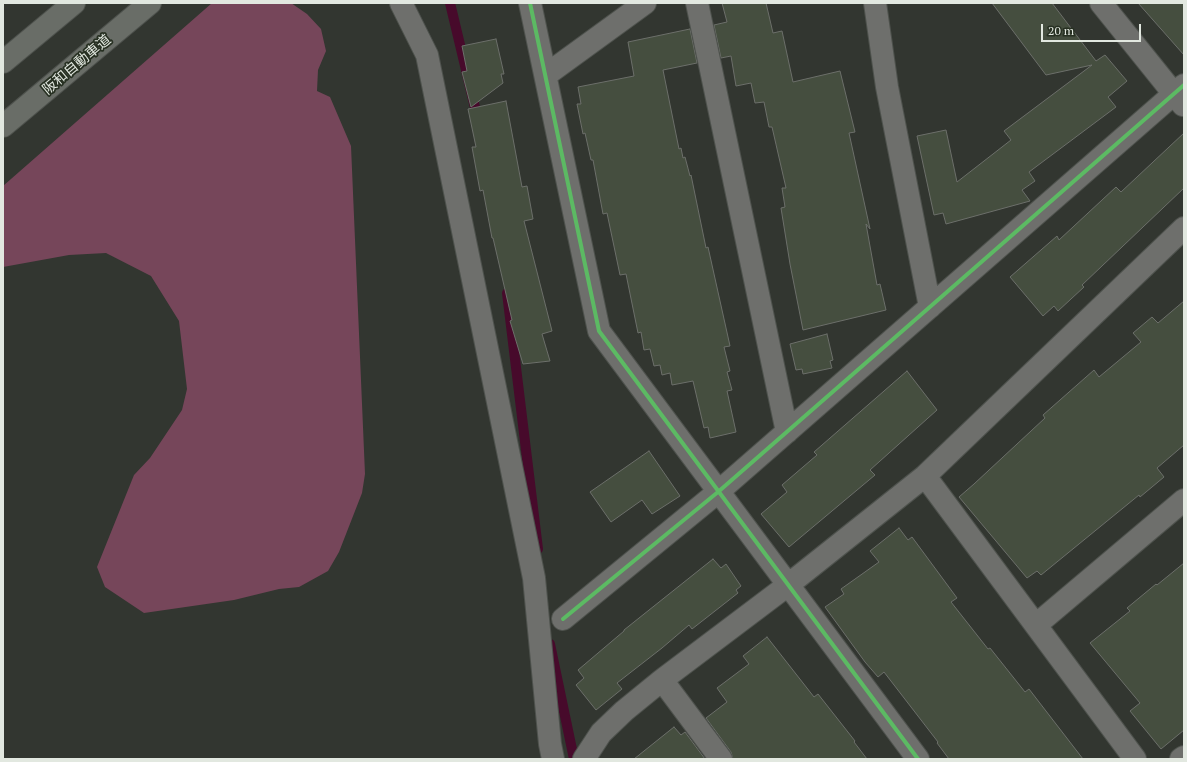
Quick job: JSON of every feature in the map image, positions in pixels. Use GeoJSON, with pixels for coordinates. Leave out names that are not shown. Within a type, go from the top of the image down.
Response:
{"type":"FeatureCollection","features":[{"type":"Feature","properties":{"kind":"highway"},"geometry":{"type":"LineString","coordinates":[[3,62],[74,3]]}},
{"type":"Feature","properties":{"kind":"highway","name":"阪和自動車道"},"geometry":{"type":"LineString","coordinates":[[3,126],[150,3]]}},
{"type":"Feature","properties":{"kind":"street"},"geometry":{"type":"LineString","coordinates":[[401,3],[427,55],[534,578],[550,744],[553,759]]}},
{"type":"Feature","properties":{"kind":"street"},"geometry":{"type":"LineString","coordinates":[[530,3],[599,332],[918,759]]}},
{"type":"Feature","properties":{"kind":"street"},"geometry":{"type":"LineString","coordinates":[[546,75],[645,3]]}},
{"type":"Feature","properties":{"kind":"street"},"geometry":{"type":"LineString","coordinates":[[697,3],[787,432]]}},
{"type":"Feature","properties":{"kind":"street"},"geometry":{"type":"LineString","coordinates":[[875,3],[887,87],[930,307]]}},
{"type":"Feature","properties":{"kind":"street"},"geometry":{"type":"LineString","coordinates":[[563,619],[718,492],[930,307],[1181,95],[1101,3]]}},
{"type":"Feature","properties":{"kind":"street"},"geometry":{"type":"LineString","coordinates":[[584,759],[601,733],[624,711],[662,680],[788,585],[925,476],[1184,228]]}},
{"type":"Feature","properties":{"kind":"street"},"geometry":{"type":"LineString","coordinates":[[925,476],[1135,759]]}},
{"type":"Feature","properties":{"kind":"street"},"geometry":{"type":"LineString","coordinates":[[1036,625],[1184,500]]}},
{"type":"Feature","properties":{"kind":"street"},"geometry":{"type":"LineString","coordinates":[[662,680],[720,759]]}},
{"type":"Feature","properties":{"kind":"shaded area"},"geometry":{"type":"Polygon","coordinates":[[[212,3],[291,3],[307,14],[321,29],[326,51],[318,70],[317,91],[330,97],[351,146],[365,474],[362,493],[339,552],[328,571],[299,587],[279,589],[234,600],[144,613],[105,587],[97,567],[134,475],[150,458],[182,410],[187,389],[179,321],[151,276],[106,253],[69,255],[3,267],[3,186],[212,3]]]}},
{"type":"Feature","properties":{"kind":"building"},"geometry":{"type":"Polygon","coordinates":[[[722,3],[766,3],[773,33],[782,31],[793,82],[840,71],[855,132],[849,133],[870,229],[866,224],[877,285],[880,284],[886,310],[803,330],[781,208],[785,207],[782,188],[786,188],[772,127],[769,127],[764,102],[755,103],[751,83],[736,86],[731,56],[721,58],[714,25],[727,22],[722,3]]]}},
{"type":"Feature","properties":{"kind":"building"},"geometry":{"type":"Polygon","coordinates":[[[992,3],[1052,3],[1096,61],[1105,55],[1127,81],[1108,97],[1116,107],[1029,172],[1035,181],[1022,190],[1030,201],[946,224],[943,213],[934,215],[917,136],[946,130],[957,182],[1011,140],[1004,131],[1092,65],[1046,75],[992,3]]]}},
{"type":"Feature","properties":{"kind":"building"},"geometry":{"type":"Polygon","coordinates":[[[1138,3],[1184,3],[1184,55],[1138,3]]]}},
{"type":"Feature","properties":{"kind":"building"},"geometry":{"type":"Polygon","coordinates":[[[690,29],[697,63],[663,70],[679,149],[681,148],[683,158],[685,157],[690,176],[691,175],[706,248],[708,247],[730,346],[724,347],[730,371],[727,372],[732,390],[727,391],[736,432],[710,438],[708,427],[704,428],[693,381],[672,385],[670,373],[662,375],[660,365],[654,366],[650,349],[644,350],[641,332],[638,333],[626,274],[620,275],[607,213],[603,214],[593,160],[591,160],[585,133],[583,134],[577,104],[581,104],[578,87],[634,76],[628,42],[690,29]]]}},
{"type":"Feature","properties":{"kind":"building"},"geometry":{"type":"Polygon","coordinates":[[[496,39],[504,74],[501,74],[503,83],[471,107],[462,72],[467,71],[462,46],[496,39]]]}},
{"type":"Feature","properties":{"kind":"building"},"geometry":{"type":"Polygon","coordinates":[[[506,101],[522,187],[527,186],[533,219],[524,221],[552,331],[542,334],[550,361],[523,364],[510,321],[512,320],[492,238],[483,190],[480,191],[472,147],[476,147],[468,109],[506,101]]]}},
{"type":"Feature","properties":{"kind":"building"},"geometry":{"type":"Polygon","coordinates":[[[1184,133],[1184,188],[1082,285],[1084,287],[1058,311],[1054,306],[1043,316],[1010,277],[1057,236],[1059,240],[1116,187],[1121,192],[1184,133]]]}},
{"type":"Feature","properties":{"kind":"building"},"geometry":{"type":"Polygon","coordinates":[[[1184,301],[1184,445],[1157,468],[1164,477],[1140,497],[1139,495],[1041,575],[1037,571],[1027,578],[959,497],[1045,418],[1043,415],[1094,370],[1099,377],[1141,342],[1133,333],[1152,317],[1158,323],[1184,301]]]}},
{"type":"Feature","properties":{"kind":"building"},"geometry":{"type":"Polygon","coordinates":[[[827,334],[833,360],[830,361],[832,368],[803,374],[802,369],[796,370],[790,344],[827,334]]]}},
{"type":"Feature","properties":{"kind":"building"},"geometry":{"type":"Polygon","coordinates":[[[907,371],[937,410],[870,470],[875,475],[789,547],[761,514],[787,492],[782,485],[817,455],[814,452],[907,371]]]}},
{"type":"Feature","properties":{"kind":"building"},"geometry":{"type":"Polygon","coordinates":[[[649,451],[680,496],[652,514],[642,500],[611,522],[590,492],[649,451]]]}},
{"type":"Feature","properties":{"kind":"building"},"geometry":{"type":"Polygon","coordinates":[[[899,528],[908,540],[912,537],[957,598],[951,602],[988,649],[990,648],[1025,692],[1029,689],[1083,759],[949,759],[937,743],[938,742],[884,672],[878,677],[865,662],[825,607],[844,594],[841,589],[879,562],[870,551],[899,528]]]}},
{"type":"Feature","properties":{"kind":"building"},"geometry":{"type":"Polygon","coordinates":[[[713,559],[721,568],[726,564],[741,586],[736,590],[738,593],[692,629],[689,625],[617,683],[622,689],[596,710],[576,685],[584,678],[578,670],[624,630],[713,559]]]}},
{"type":"Feature","properties":{"kind":"building"},"geometry":{"type":"Polygon","coordinates":[[[1184,563],[1184,730],[1161,749],[1130,711],[1140,703],[1090,643],[1130,611],[1127,608],[1184,563]]]}},
{"type":"Feature","properties":{"kind":"building"},"geometry":{"type":"Polygon","coordinates":[[[767,637],[814,697],[818,694],[855,741],[854,742],[867,759],[733,759],[731,752],[706,718],[727,702],[717,688],[749,664],[743,656],[767,637]]]}},
{"type":"Feature","properties":{"kind":"building"},"geometry":{"type":"Polygon","coordinates":[[[674,727],[681,735],[685,732],[705,759],[634,759],[674,727]]]}},
{"type":"Feature","properties":{"kind":"waterway"},"geometry":{"type":"LineString","coordinates":[[450,3],[478,120]]}},
{"type":"Feature","properties":{"kind":"waterway"},"geometry":{"type":"LineString","coordinates":[[507,293],[538,549]]}},
{"type":"Feature","properties":{"kind":"waterway"},"geometry":{"type":"LineString","coordinates":[[550,644],[574,759]]}},
{"type":"Feature","properties":{"kind":"cycle path"},"geometry":{"type":"LineString","coordinates":[[530,3],[599,331],[918,759]]}},
{"type":"Feature","properties":{"kind":"cycle path"},"geometry":{"type":"LineString","coordinates":[[563,619],[718,492],[1184,85]]}}]}
